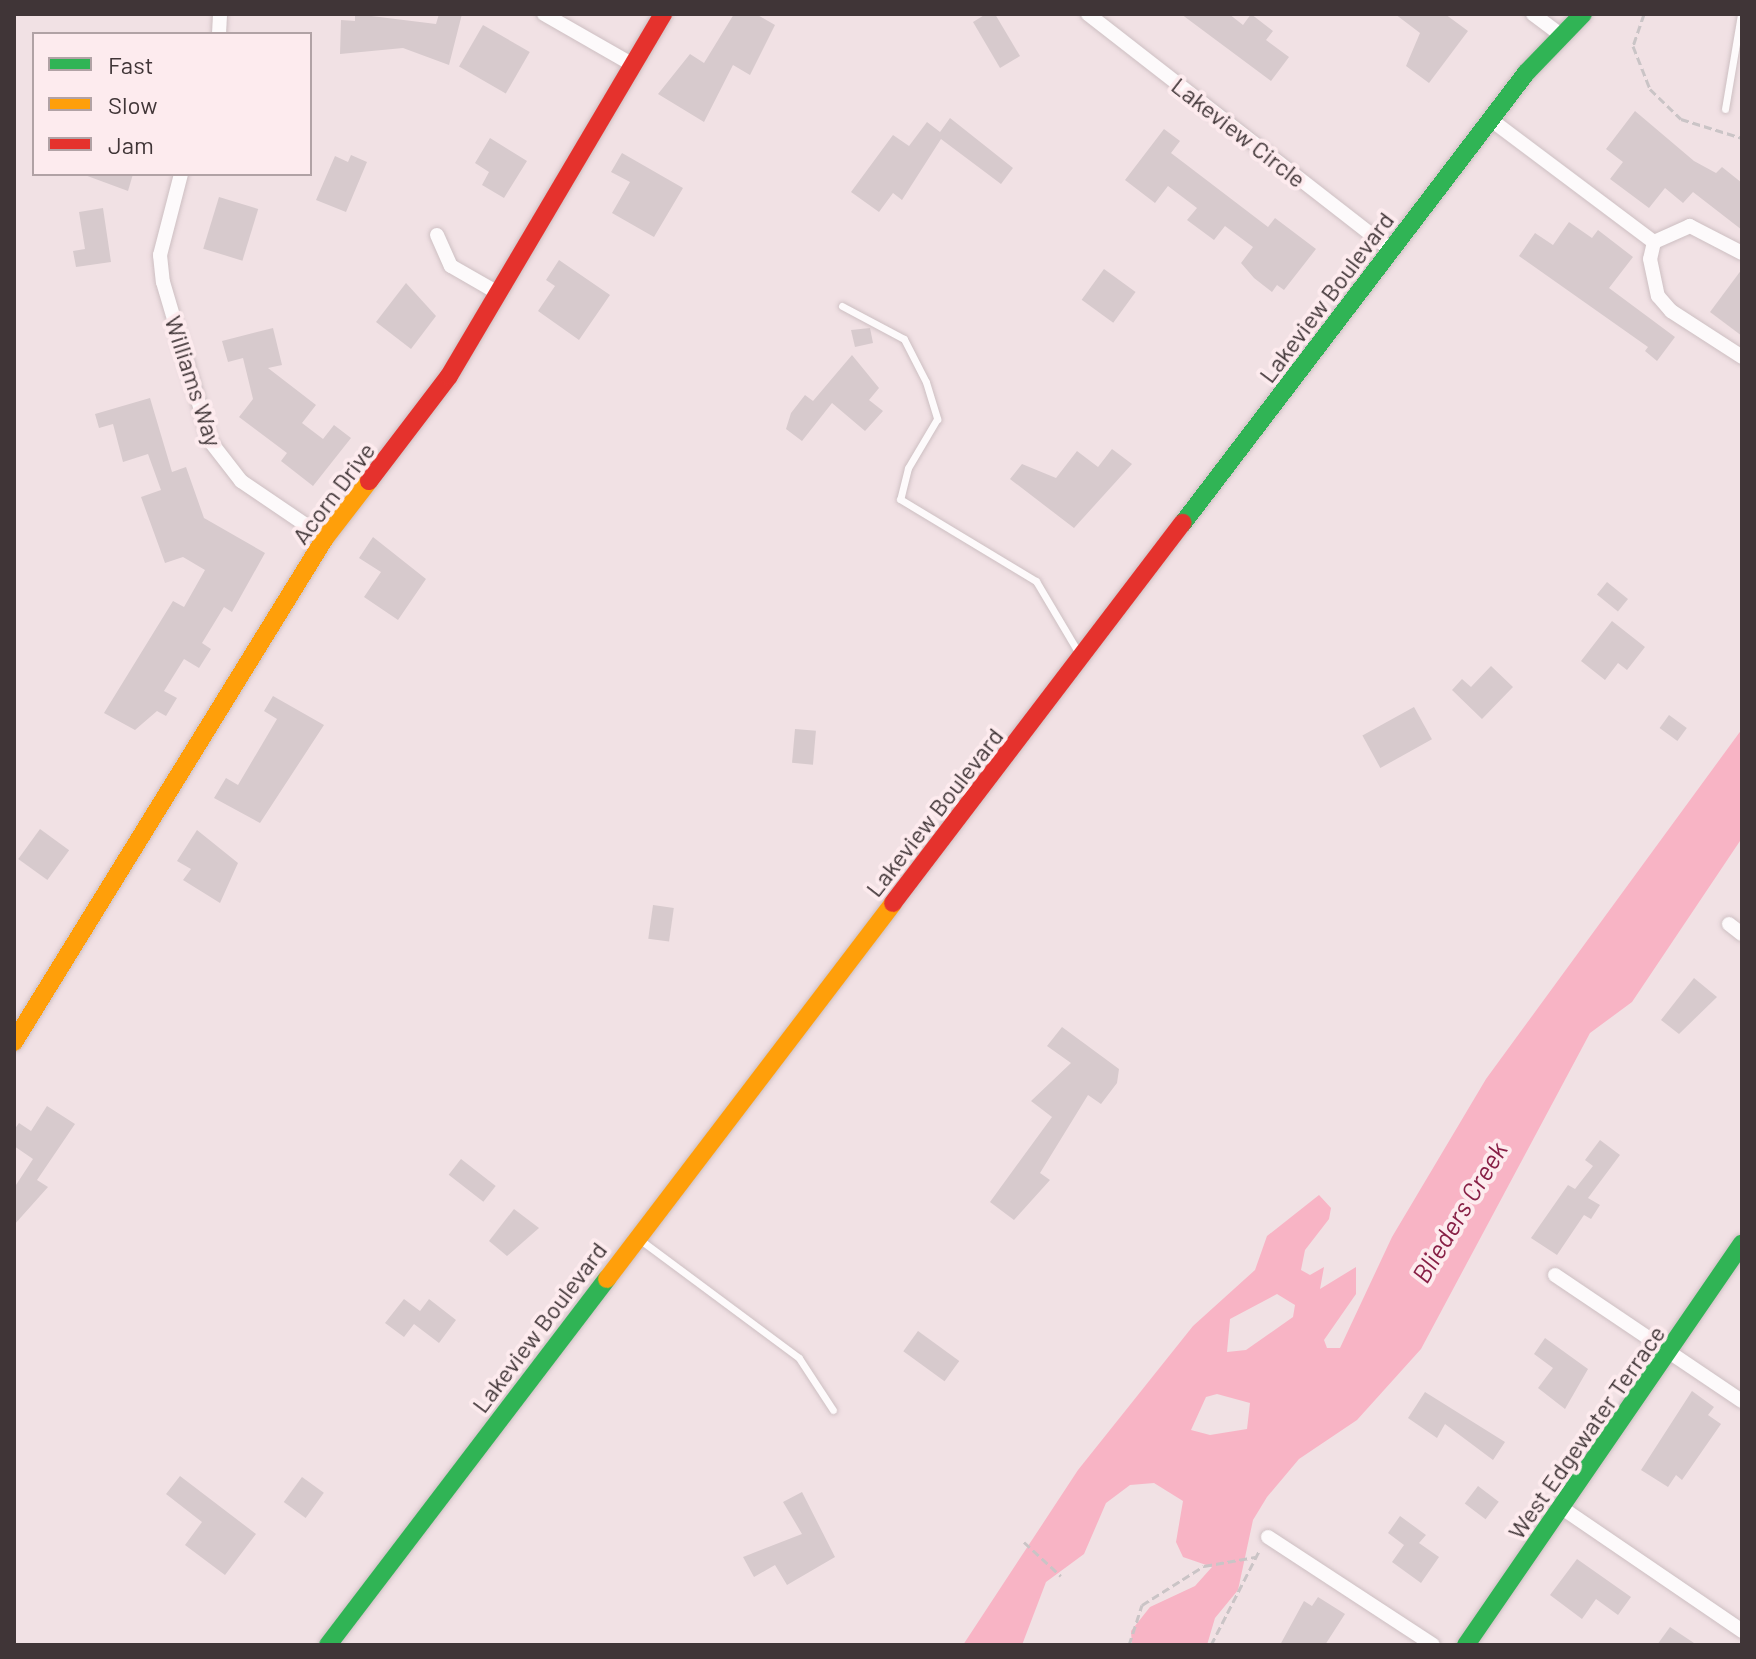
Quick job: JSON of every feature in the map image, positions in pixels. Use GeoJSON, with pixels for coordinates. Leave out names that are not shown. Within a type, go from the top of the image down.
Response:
{"type":"FeatureCollection","features":[{"type":"Feature","properties":{"kind":"street"},"geometry":{"type":"LineString","coordinates":[[544,14],[633,65]]}},
{"type":"Feature","properties":{"kind":"street","name":"Acorn Drive"},"geometry":{"type":"LineString","coordinates":[[14,1042],[20,1018],[325,538],[384,468],[498,293],[663,14]]}},
{"type":"Feature","properties":{"kind":"street","name":"Lakeview Circle"},"geometry":{"type":"LineString","coordinates":[[1088,14],[1391,250]]}},
{"type":"Feature","properties":{"kind":"street"},"geometry":{"type":"LineString","coordinates":[[1533,14],[1561,35]]}},
{"type":"Feature","properties":{"kind":"street","name":"Lakeview Boulevard"},"geometry":{"type":"LineString","coordinates":[[328,1645],[1082,659],[1490,119],[1561,35],[1583,14]]}},
{"type":"Feature","properties":{"kind":"street"},"geometry":{"type":"LineString","coordinates":[[1490,119],[1654,242],[1658,296],[1742,357]]}},
{"type":"Feature","properties":{"kind":"street","name":"Williams Way"},"geometry":{"type":"LineString","coordinates":[[180,176],[160,255],[163,282],[210,441],[241,481],[325,538]]}},
{"type":"Feature","properties":{"kind":"street"},"geometry":{"type":"LineString","coordinates":[[1654,242],[1690,226],[1742,253]]}},
{"type":"Feature","properties":{"kind":"street"},"geometry":{"type":"LineString","coordinates":[[437,235],[451,266],[498,293]]}},
{"type":"Feature","properties":{"kind":"street"},"geometry":{"type":"LineString","coordinates":[[1729,924],[1742,934]]}},
{"type":"Feature","properties":{"kind":"street","name":"West Edgewater Terrace"},"geometry":{"type":"LineString","coordinates":[[1466,1645],[1670,1353],[1742,1244]]}},
{"type":"Feature","properties":{"kind":"street"},"geometry":{"type":"LineString","coordinates":[[1555,1275],[1742,1401]]}},
{"type":"Feature","properties":{"kind":"street"},"geometry":{"type":"LineString","coordinates":[[1562,1508],[1742,1631]]}},
{"type":"Feature","properties":{"kind":"street"},"geometry":{"type":"LineString","coordinates":[[1268,1537],[1433,1645]]}},
{"type":"Feature","properties":{"kind":"lane"},"geometry":{"type":"LineString","coordinates":[[1725,109],[1741,14]]}},
{"type":"Feature","properties":{"kind":"lane"},"geometry":{"type":"LineString","coordinates":[[842,306],[904,339],[926,382],[937,419],[908,468],[900,499],[1036,581],[1082,659]]}},
{"type":"Feature","properties":{"kind":"lane"},"geometry":{"type":"LineString","coordinates":[[637,1238],[799,1358],[833,1410]]}},
{"type":"Feature","properties":{"kind":"path"},"geometry":{"type":"LineString","coordinates":[[1644,14],[1633,46],[1650,89],[1681,119],[1742,138]]}},
{"type":"Feature","properties":{"kind":"path"},"geometry":{"type":"LineString","coordinates":[[1024,1542],[1061,1576]]}},
{"type":"Feature","properties":{"kind":"path"},"geometry":{"type":"LineString","coordinates":[[1129,1645],[1142,1605],[1204,1566],[1255,1557],[1211,1645]]}},
{"type":"Feature","properties":{"kind":"water","name":"Blieders Creek"},"geometry":{"type":"Polygon","coordinates":[[[1742,729],[1742,838],[1632,1002],[1590,1033],[1421,1349],[1357,1420],[1299,1459],[1267,1497],[1253,1520],[1238,1590],[1215,1618],[1207,1645],[1132,1645],[1131,1631],[1150,1607],[1195,1586],[1212,1567],[1183,1557],[1176,1542],[1183,1501],[1154,1483],[1130,1485],[1106,1503],[1084,1554],[1046,1582],[1022,1645],[963,1645],[1078,1470],[1193,1326],[1255,1270],[1267,1236],[1319,1195],[1331,1208],[1329,1219],[1305,1250],[1301,1270],[1310,1275],[1324,1267],[1320,1289],[1356,1267],[1356,1294],[1324,1340],[1327,1348],[1340,1348],[1392,1237],[1486,1079],[1742,729]],[[1277,1294],[1230,1319],[1227,1352],[1246,1350],[1293,1317],[1295,1305],[1277,1294]],[[1217,1394],[1206,1397],[1191,1430],[1210,1435],[1247,1429],[1250,1403],[1217,1394]]]}},
{"type":"Feature","properties":{"kind":"building"},"geometry":{"type":"Polygon","coordinates":[[[355,14],[436,24],[439,14],[462,14],[449,65],[403,48],[340,54],[341,20],[355,21],[355,14]]]}},
{"type":"Feature","properties":{"kind":"building"},"geometry":{"type":"Polygon","coordinates":[[[734,14],[756,14],[775,25],[750,75],[733,65],[704,122],[658,94],[690,54],[704,63],[734,14]]]}},
{"type":"Feature","properties":{"kind":"building"},"geometry":{"type":"Polygon","coordinates":[[[986,14],[995,14],[1020,56],[1000,68],[973,22],[986,14]]]}},
{"type":"Feature","properties":{"kind":"building"},"geometry":{"type":"Polygon","coordinates":[[[1181,14],[1229,14],[1243,25],[1251,14],[1273,31],[1266,40],[1289,57],[1271,81],[1181,14]]]}},
{"type":"Feature","properties":{"kind":"building"},"geometry":{"type":"Polygon","coordinates":[[[1395,14],[1445,14],[1468,31],[1429,83],[1406,66],[1420,33],[1395,14]]]}},
{"type":"Feature","properties":{"kind":"building"},"geometry":{"type":"Polygon","coordinates":[[[483,25],[530,52],[506,94],[459,67],[483,25]]]}},
{"type":"Feature","properties":{"kind":"building"},"geometry":{"type":"Polygon","coordinates":[[[1635,111],[1694,161],[1716,173],[1722,167],[1742,183],[1742,230],[1693,192],[1683,203],[1665,188],[1649,208],[1610,179],[1623,162],[1606,149],[1635,111]]]}},
{"type":"Feature","properties":{"kind":"building"},"geometry":{"type":"Polygon","coordinates":[[[950,118],[1013,168],[1001,184],[941,139],[902,200],[893,193],[879,212],[851,192],[893,135],[909,146],[927,122],[940,132],[950,118]]]}},
{"type":"Feature","properties":{"kind":"building"},"geometry":{"type":"Polygon","coordinates":[[[1164,129],[1180,141],[1171,153],[1268,227],[1275,218],[1316,249],[1284,290],[1277,285],[1272,292],[1254,278],[1241,263],[1253,247],[1225,226],[1214,240],[1187,220],[1197,208],[1168,186],[1155,203],[1125,180],[1164,129]]]}},
{"type":"Feature","properties":{"kind":"building"},"geometry":{"type":"Polygon","coordinates":[[[490,138],[527,161],[504,198],[482,185],[489,172],[475,163],[490,138]]]}},
{"type":"Feature","properties":{"kind":"building"},"geometry":{"type":"Polygon","coordinates":[[[622,153],[683,188],[654,237],[612,213],[630,182],[611,172],[622,153]]]}},
{"type":"Feature","properties":{"kind":"building"},"geometry":{"type":"Polygon","coordinates":[[[351,155],[367,162],[346,212],[316,200],[335,156],[348,162],[351,155]]]}},
{"type":"Feature","properties":{"kind":"building"},"geometry":{"type":"Polygon","coordinates":[[[87,176],[132,176],[128,191],[87,176]]]}},
{"type":"Feature","properties":{"kind":"building"},"geometry":{"type":"Polygon","coordinates":[[[219,197],[258,209],[242,261],[203,249],[219,197]]]}},
{"type":"Feature","properties":{"kind":"building"},"geometry":{"type":"Polygon","coordinates":[[[103,208],[111,262],[76,267],[73,251],[85,249],[79,212],[103,208]]]}},
{"type":"Feature","properties":{"kind":"building"},"geometry":{"type":"Polygon","coordinates":[[[1569,222],[1592,238],[1598,230],[1633,257],[1609,288],[1675,337],[1657,361],[1645,351],[1648,347],[1519,256],[1535,233],[1553,245],[1569,222]]]}},
{"type":"Feature","properties":{"kind":"building"},"geometry":{"type":"Polygon","coordinates":[[[559,260],[610,295],[579,340],[538,311],[555,286],[546,280],[559,260]]]}},
{"type":"Feature","properties":{"kind":"building"},"geometry":{"type":"Polygon","coordinates":[[[1104,269],[1136,292],[1113,323],[1082,300],[1104,269]]]}},
{"type":"Feature","properties":{"kind":"building"},"geometry":{"type":"Polygon","coordinates":[[[1742,269],[1742,336],[1710,312],[1742,269]]]}},
{"type":"Feature","properties":{"kind":"building"},"geometry":{"type":"Polygon","coordinates":[[[406,283],[436,316],[411,349],[376,322],[406,283]]]}},
{"type":"Feature","properties":{"kind":"building"},"geometry":{"type":"Polygon","coordinates":[[[273,328],[282,365],[268,368],[316,405],[302,423],[323,439],[334,425],[351,438],[313,486],[281,461],[287,453],[239,417],[253,399],[243,358],[228,362],[222,341],[273,328]]]}},
{"type":"Feature","properties":{"kind":"building"},"geometry":{"type":"Polygon","coordinates":[[[870,328],[873,343],[855,347],[851,330],[870,328]]]}},
{"type":"Feature","properties":{"kind":"building"},"geometry":{"type":"Polygon","coordinates":[[[852,355],[879,388],[869,400],[883,411],[865,431],[832,403],[802,441],[786,429],[791,413],[805,395],[813,401],[852,355]]]}},
{"type":"Feature","properties":{"kind":"building"},"geometry":{"type":"Polygon","coordinates":[[[150,398],[172,472],[186,467],[204,518],[265,553],[232,612],[224,607],[202,643],[211,649],[199,668],[184,659],[164,691],[177,698],[166,716],[157,711],[135,730],[104,713],[173,601],[184,607],[205,570],[183,557],[165,563],[141,497],[161,490],[148,454],[123,462],[113,424],[99,428],[95,414],[150,398]]]}},
{"type":"Feature","properties":{"kind":"building"},"geometry":{"type":"Polygon","coordinates":[[[1112,449],[1132,464],[1074,528],[1010,479],[1022,464],[1056,478],[1077,451],[1098,467],[1112,449]]]}},
{"type":"Feature","properties":{"kind":"building"},"geometry":{"type":"Polygon","coordinates":[[[373,537],[426,579],[398,620],[364,597],[381,572],[359,558],[373,537]]]}},
{"type":"Feature","properties":{"kind":"building"},"geometry":{"type":"Polygon","coordinates":[[[1607,582],[1628,599],[1618,611],[1597,594],[1607,582]]]}},
{"type":"Feature","properties":{"kind":"building"},"geometry":{"type":"Polygon","coordinates":[[[1612,621],[1645,647],[1627,670],[1618,663],[1605,680],[1581,661],[1612,621]]]}},
{"type":"Feature","properties":{"kind":"building"},"geometry":{"type":"Polygon","coordinates":[[[1491,666],[1513,687],[1482,719],[1452,690],[1462,679],[1471,687],[1491,666]]]}},
{"type":"Feature","properties":{"kind":"building"},"geometry":{"type":"Polygon","coordinates":[[[273,696],[324,725],[260,823],[214,798],[226,778],[238,785],[277,719],[264,711],[273,696]]]}},
{"type":"Feature","properties":{"kind":"building"},"geometry":{"type":"Polygon","coordinates":[[[1414,707],[1432,739],[1380,768],[1362,736],[1414,707]]]}},
{"type":"Feature","properties":{"kind":"building"},"geometry":{"type":"Polygon","coordinates":[[[1669,715],[1687,728],[1677,741],[1660,728],[1669,715]]]}},
{"type":"Feature","properties":{"kind":"building"},"geometry":{"type":"Polygon","coordinates":[[[795,729],[816,731],[813,765],[792,763],[795,729]]]}},
{"type":"Feature","properties":{"kind":"building"},"geometry":{"type":"Polygon","coordinates":[[[40,829],[69,850],[47,880],[18,859],[40,829]]]}},
{"type":"Feature","properties":{"kind":"building"},"geometry":{"type":"Polygon","coordinates":[[[197,830],[238,863],[220,903],[183,880],[191,869],[177,861],[197,830]]]}},
{"type":"Feature","properties":{"kind":"building"},"geometry":{"type":"Polygon","coordinates":[[[653,905],[674,908],[669,942],[648,939],[653,905]]]}},
{"type":"Feature","properties":{"kind":"building"},"geometry":{"type":"Polygon","coordinates":[[[1694,978],[1717,997],[1679,1034],[1661,1020],[1694,978]]]}},
{"type":"Feature","properties":{"kind":"building"},"geometry":{"type":"Polygon","coordinates":[[[1062,1027],[1119,1069],[1117,1083],[1101,1104],[1088,1095],[1040,1173],[1050,1180],[1014,1220],[990,1202],[1052,1117],[1031,1101],[1071,1063],[1047,1046],[1062,1027]]]}},
{"type":"Feature","properties":{"kind":"building"},"geometry":{"type":"Polygon","coordinates":[[[47,1106],[75,1124],[37,1180],[48,1187],[14,1225],[14,1188],[33,1159],[14,1146],[14,1130],[19,1123],[31,1131],[47,1106]]]}},
{"type":"Feature","properties":{"kind":"building"},"geometry":{"type":"Polygon","coordinates":[[[1600,1140],[1620,1155],[1588,1198],[1600,1205],[1591,1219],[1584,1215],[1557,1255],[1531,1238],[1568,1185],[1575,1189],[1593,1166],[1585,1160],[1600,1140]]]}},
{"type":"Feature","properties":{"kind":"building"},"geometry":{"type":"Polygon","coordinates":[[[461,1159],[496,1186],[483,1202],[449,1175],[461,1159]]]}},
{"type":"Feature","properties":{"kind":"building"},"geometry":{"type":"Polygon","coordinates":[[[514,1209],[539,1228],[507,1256],[489,1241],[514,1209]]]}},
{"type":"Feature","properties":{"kind":"building"},"geometry":{"type":"Polygon","coordinates":[[[404,1299],[420,1311],[429,1299],[456,1320],[439,1343],[414,1324],[404,1337],[385,1323],[404,1299]]]}},
{"type":"Feature","properties":{"kind":"building"},"geometry":{"type":"Polygon","coordinates":[[[918,1331],[959,1361],[945,1381],[903,1351],[918,1331]]]}},
{"type":"Feature","properties":{"kind":"building"},"geometry":{"type":"Polygon","coordinates":[[[1545,1338],[1588,1369],[1565,1409],[1538,1388],[1553,1368],[1534,1354],[1545,1338]]]}},
{"type":"Feature","properties":{"kind":"building"},"geometry":{"type":"Polygon","coordinates":[[[1692,1391],[1714,1407],[1708,1415],[1721,1424],[1682,1480],[1676,1475],[1668,1487],[1641,1470],[1692,1391]]]}},
{"type":"Feature","properties":{"kind":"building"},"geometry":{"type":"Polygon","coordinates":[[[1425,1392],[1505,1442],[1493,1460],[1445,1424],[1437,1438],[1408,1418],[1425,1392]]]}},
{"type":"Feature","properties":{"kind":"building"},"geometry":{"type":"Polygon","coordinates":[[[180,1476],[256,1534],[225,1575],[185,1545],[202,1522],[166,1494],[180,1476]]]}},
{"type":"Feature","properties":{"kind":"building"},"geometry":{"type":"Polygon","coordinates":[[[302,1477],[324,1493],[306,1518],[284,1502],[302,1477]]]}},
{"type":"Feature","properties":{"kind":"building"},"geometry":{"type":"Polygon","coordinates":[[[1478,1486],[1499,1502],[1486,1519],[1465,1504],[1478,1486]]]}},
{"type":"Feature","properties":{"kind":"building"},"geometry":{"type":"Polygon","coordinates":[[[802,1492],[835,1557],[787,1585],[775,1565],[754,1577],[743,1557],[802,1534],[783,1502],[802,1492]]]}},
{"type":"Feature","properties":{"kind":"building"},"geometry":{"type":"Polygon","coordinates":[[[1400,1516],[1426,1535],[1419,1543],[1439,1557],[1421,1583],[1392,1562],[1404,1545],[1388,1533],[1400,1516]]]}},
{"type":"Feature","properties":{"kind":"building"},"geometry":{"type":"Polygon","coordinates":[[[1577,1559],[1631,1597],[1618,1615],[1596,1599],[1582,1619],[1550,1595],[1577,1559]]]}},
{"type":"Feature","properties":{"kind":"building"},"geometry":{"type":"Polygon","coordinates":[[[1318,1597],[1345,1614],[1325,1645],[1280,1645],[1304,1601],[1312,1606],[1318,1597]]]}},
{"type":"Feature","properties":{"kind":"building"},"geometry":{"type":"Polygon","coordinates":[[[1670,1627],[1697,1645],[1657,1645],[1670,1627]]]}},
{"type":"Feature","properties":{"kind":"traffic: fast"},"geometry":{"type":"LineString","coordinates":[[1183,523],[1526,73],[1583,14]]}},
{"type":"Feature","properties":{"kind":"traffic: fast"},"geometry":{"type":"LineString","coordinates":[[1466,1645],[1742,1244]]}},
{"type":"Feature","properties":{"kind":"traffic: fast"},"geometry":{"type":"LineString","coordinates":[[328,1645],[607,1279]]}},
{"type":"Feature","properties":{"kind":"traffic: slow"},"geometry":{"type":"LineString","coordinates":[[14,1042],[325,538],[369,481]]}},
{"type":"Feature","properties":{"kind":"traffic: slow"},"geometry":{"type":"LineString","coordinates":[[607,1279],[893,903]]}},
{"type":"Feature","properties":{"kind":"traffic: jam"},"geometry":{"type":"LineString","coordinates":[[369,481],[449,376],[663,14]]}},
{"type":"Feature","properties":{"kind":"traffic: jam"},"geometry":{"type":"LineString","coordinates":[[893,903],[1183,523]]}}]}
